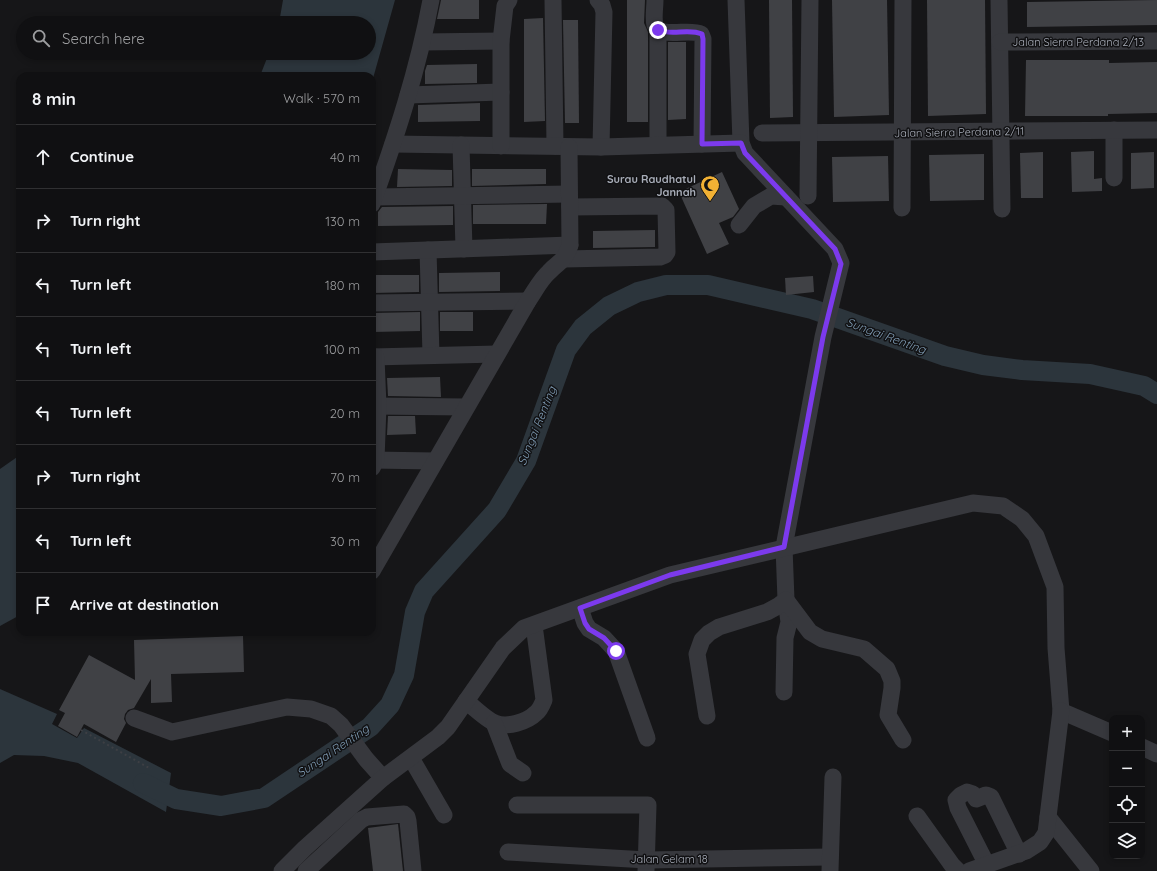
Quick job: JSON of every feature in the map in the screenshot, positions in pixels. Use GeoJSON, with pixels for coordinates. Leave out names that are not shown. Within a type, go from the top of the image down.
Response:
{"type":"FeatureCollection","features":[{"type":"Feature","properties":{"kind":"street"},"geometry":{"type":"LineString","coordinates":[[376,192],[408,95],[423,42],[431,0]]}},
{"type":"Feature","properties":{"kind":"street"},"geometry":{"type":"LineString","coordinates":[[501,146],[501,41],[505,6],[509,0]]}},
{"type":"Feature","properties":{"kind":"street"},"geometry":{"type":"LineString","coordinates":[[376,564],[540,281],[567,252],[570,200],[562,146],[553,0]]}},
{"type":"Feature","properties":{"kind":"street"},"geometry":{"type":"LineString","coordinates":[[598,0],[602,5],[604,12],[601,147]]}},
{"type":"Feature","properties":{"kind":"street"},"geometry":{"type":"LineString","coordinates":[[655,0],[655,24],[658,30],[658,146]]}},
{"type":"Feature","properties":{"kind":"street"},"geometry":{"type":"LineString","coordinates":[[736,0],[741,143],[745,153],[835,249],[841,264],[823,337],[784,547],[786,600],[789,622],[785,638],[784,692]]}},
{"type":"Feature","properties":{"kind":"street"},"geometry":{"type":"LineString","coordinates":[[808,196],[810,0]]}},
{"type":"Feature","properties":{"kind":"street"},"geometry":{"type":"LineString","coordinates":[[902,208],[903,0]]}},
{"type":"Feature","properties":{"kind":"street"},"geometry":{"type":"LineString","coordinates":[[999,0],[1002,209]]}},
{"type":"Feature","properties":{"kind":"street"},"geometry":{"type":"LineString","coordinates":[[658,30],[664,33],[696,32],[702,34],[702,144]]}},
{"type":"Feature","properties":{"kind":"street"},"geometry":{"type":"LineString","coordinates":[[423,42],[501,41]]}},
{"type":"Feature","properties":{"kind":"street","name":"Jalan Sierra Perdana 2/13"},"geometry":{"type":"LineString","coordinates":[[1000,42],[1157,41]]}},
{"type":"Feature","properties":{"kind":"street"},"geometry":{"type":"LineString","coordinates":[[408,95],[501,92]]}},
{"type":"Feature","properties":{"kind":"street"},"geometry":{"type":"LineString","coordinates":[[1114,130],[1114,178]]}},
{"type":"Feature","properties":{"kind":"street","name":"Jalan Sierra Perdana 2/11"},"geometry":{"type":"LineString","coordinates":[[762,133],[1157,130]]}},
{"type":"Feature","properties":{"kind":"street"},"geometry":{"type":"LineString","coordinates":[[393,144],[601,147],[741,143]]}},
{"type":"Feature","properties":{"kind":"street"},"geometry":{"type":"LineString","coordinates":[[461,145],[464,249]]}},
{"type":"Feature","properties":{"kind":"street"},"geometry":{"type":"LineString","coordinates":[[376,200],[463,196],[570,200],[662,206],[665,208],[667,213],[667,252],[665,255],[660,257],[567,252],[533,246],[376,252]]}},
{"type":"Feature","properties":{"kind":"street"},"geometry":{"type":"LineString","coordinates":[[739,225],[754,206],[771,196],[786,196]]}},
{"type":"Feature","properties":{"kind":"street"},"geometry":{"type":"LineString","coordinates":[[533,246],[544,256],[549,271]]}},
{"type":"Feature","properties":{"kind":"street"},"geometry":{"type":"LineString","coordinates":[[428,250],[432,355]]}},
{"type":"Feature","properties":{"kind":"street"},"geometry":{"type":"LineString","coordinates":[[376,303],[528,301]]}},
{"type":"Feature","properties":{"kind":"street"},"geometry":{"type":"LineString","coordinates":[[376,357],[497,354]]}},
{"type":"Feature","properties":{"kind":"street"},"geometry":{"type":"LineString","coordinates":[[376,406],[466,407]]}},
{"type":"Feature","properties":{"kind":"street"},"geometry":{"type":"LineString","coordinates":[[376,463],[435,461]]}},
{"type":"Feature","properties":{"kind":"street"},"geometry":{"type":"LineString","coordinates":[[282,871],[305,848],[383,778],[438,737],[448,727],[503,648],[524,628],[670,575],[974,503],[1003,506],[1022,518],[1036,536],[1055,587],[1056,648],[1061,711],[1046,833],[1040,842],[1026,851],[969,871]]}},
{"type":"Feature","properties":{"kind":"street"},"geometry":{"type":"LineString","coordinates":[[707,716],[697,654],[702,640],[709,633],[719,627],[767,612],[786,600]]}},
{"type":"Feature","properties":{"kind":"street"},"geometry":{"type":"LineString","coordinates":[[786,600],[810,632],[822,639],[864,649],[887,669],[892,681],[888,716],[903,740]]}},
{"type":"Feature","properties":{"kind":"street"},"geometry":{"type":"LineString","coordinates":[[580,608],[585,623],[589,629],[604,638],[616,651],[647,738]]}},
{"type":"Feature","properties":{"kind":"street"},"geometry":{"type":"LineString","coordinates":[[466,701],[494,723],[505,725],[515,723],[528,719],[536,714],[544,700],[534,625]]}},
{"type":"Feature","properties":{"kind":"street"},"geometry":{"type":"LineString","coordinates":[[134,718],[172,732],[287,708],[312,709],[331,716],[341,725],[366,759],[383,778]]}},
{"type":"Feature","properties":{"kind":"street"},"geometry":{"type":"LineString","coordinates":[[1061,711],[1109,733]]}},
{"type":"Feature","properties":{"kind":"street"},"geometry":{"type":"LineString","coordinates":[[494,723],[510,764],[523,773]]}},
{"type":"Feature","properties":{"kind":"street"},"geometry":{"type":"LineString","coordinates":[[1145,748],[1157,754]]}},
{"type":"Feature","properties":{"kind":"street"},"geometry":{"type":"LineString","coordinates":[[411,758],[444,815]]}},
{"type":"Feature","properties":{"kind":"street"},"geometry":{"type":"LineString","coordinates":[[830,864],[833,777]]}},
{"type":"Feature","properties":{"kind":"street"},"geometry":{"type":"LineString","coordinates":[[987,865],[958,808],[956,800],[967,792],[973,794],[976,799],[986,795],[990,797],[1019,854]]}},
{"type":"Feature","properties":{"kind":"street"},"geometry":{"type":"LineString","coordinates":[[517,805],[648,804],[646,865]]}},
{"type":"Feature","properties":{"kind":"street"},"geometry":{"type":"LineString","coordinates":[[306,871],[367,816],[404,814],[408,821],[413,871]]}},
{"type":"Feature","properties":{"kind":"street"},"geometry":{"type":"LineString","coordinates":[[917,816],[952,865],[958,871]]}},
{"type":"Feature","properties":{"kind":"street"},"geometry":{"type":"LineString","coordinates":[[1048,817],[1091,871]]}},
{"type":"Feature","properties":{"kind":"street","name":"Jalan Gelam 18"},"geometry":{"type":"LineString","coordinates":[[508,852],[646,865],[830,864]]}},
{"type":"Feature","properties":{"kind":"path"},"geometry":{"type":"LineString","coordinates":[[81,730],[151,769]]}},
{"type":"Feature","properties":{"kind":"shaded area"},"geometry":{"type":"Polygon","coordinates":[[[283,0],[395,0],[375,72],[262,72],[266,60],[376,60],[376,16],[280,16],[283,0]]]}},
{"type":"Feature","properties":{"kind":"shaded area"},"geometry":{"type":"Polygon","coordinates":[[[16,458],[16,617],[0,626],[0,469],[16,458]]]}},
{"type":"Feature","properties":{"kind":"shaded area"},"geometry":{"type":"Polygon","coordinates":[[[0,689],[57,714],[52,724],[77,738],[84,728],[171,773],[166,812],[78,763],[44,756],[14,755],[0,763],[0,689]]]}},
{"type":"Feature","properties":{"kind":"building"},"geometry":{"type":"Polygon","coordinates":[[[441,0],[479,0],[479,19],[437,19],[441,0]]]}},
{"type":"Feature","properties":{"kind":"building"},"geometry":{"type":"Polygon","coordinates":[[[627,0],[645,0],[644,23],[648,32],[648,122],[627,122],[627,0]]]}},
{"type":"Feature","properties":{"kind":"building"},"geometry":{"type":"Polygon","coordinates":[[[769,0],[792,0],[793,117],[770,118],[769,0]]]}},
{"type":"Feature","properties":{"kind":"building"},"geometry":{"type":"Polygon","coordinates":[[[832,0],[887,0],[889,115],[834,117],[832,0]]]}},
{"type":"Feature","properties":{"kind":"building"},"geometry":{"type":"Polygon","coordinates":[[[927,0],[985,0],[986,114],[928,116],[927,0]]]}},
{"type":"Feature","properties":{"kind":"building"},"geometry":{"type":"Polygon","coordinates":[[[1157,0],[1157,25],[1027,27],[1027,2],[1157,0]]]}},
{"type":"Feature","properties":{"kind":"building"},"geometry":{"type":"Polygon","coordinates":[[[543,18],[545,121],[524,122],[524,19],[543,18]]]}},
{"type":"Feature","properties":{"kind":"building"},"geometry":{"type":"Polygon","coordinates":[[[563,20],[578,20],[579,123],[565,123],[563,20]]]}},
{"type":"Feature","properties":{"kind":"building"},"geometry":{"type":"Polygon","coordinates":[[[668,42],[686,42],[686,119],[668,120],[668,42]]]}},
{"type":"Feature","properties":{"kind":"building"},"geometry":{"type":"Polygon","coordinates":[[[1026,60],[1109,60],[1109,63],[1157,62],[1157,113],[1108,114],[1108,116],[1025,116],[1026,60]]]}},
{"type":"Feature","properties":{"kind":"building"},"geometry":{"type":"Polygon","coordinates":[[[477,64],[477,83],[425,84],[425,71],[427,65],[477,64]]]}},
{"type":"Feature","properties":{"kind":"building"},"geometry":{"type":"Polygon","coordinates":[[[480,103],[480,121],[418,122],[418,105],[480,103]]]}},
{"type":"Feature","properties":{"kind":"building"},"geometry":{"type":"Polygon","coordinates":[[[1094,151],[1094,179],[1102,178],[1102,191],[1072,192],[1071,152],[1094,151]]]}},
{"type":"Feature","properties":{"kind":"building"},"geometry":{"type":"Polygon","coordinates":[[[1043,152],[1043,198],[1021,198],[1020,153],[1043,152]]]}},
{"type":"Feature","properties":{"kind":"building"},"geometry":{"type":"Polygon","coordinates":[[[1154,152],[1154,188],[1131,189],[1131,153],[1154,152]]]}},
{"type":"Feature","properties":{"kind":"building"},"geometry":{"type":"Polygon","coordinates":[[[984,154],[984,200],[930,201],[929,155],[984,154]]]}},
{"type":"Feature","properties":{"kind":"building"},"geometry":{"type":"Polygon","coordinates":[[[888,156],[889,201],[833,202],[832,157],[888,156]]]}},
{"type":"Feature","properties":{"kind":"building"},"geometry":{"type":"Polygon","coordinates":[[[398,169],[452,170],[452,186],[397,187],[398,169]]]}},
{"type":"Feature","properties":{"kind":"building"},"geometry":{"type":"Polygon","coordinates":[[[472,169],[546,169],[546,184],[472,186],[472,169]]]}},
{"type":"Feature","properties":{"kind":"building","name":"Surau Raudhatul Jannah"},"geometry":{"type":"Polygon","coordinates":[[[722,172],[739,209],[733,217],[719,223],[729,244],[707,254],[679,192],[722,172]]]}},
{"type":"Feature","properties":{"kind":"building"},"geometry":{"type":"Polygon","coordinates":[[[547,204],[546,224],[473,224],[473,205],[547,204]]]}},
{"type":"Feature","properties":{"kind":"building"},"geometry":{"type":"Polygon","coordinates":[[[453,206],[453,225],[378,226],[378,212],[382,207],[453,206]]]}},
{"type":"Feature","properties":{"kind":"building"},"geometry":{"type":"Polygon","coordinates":[[[655,230],[655,247],[593,248],[593,231],[655,230]]]}},
{"type":"Feature","properties":{"kind":"building"},"geometry":{"type":"Polygon","coordinates":[[[500,272],[500,291],[439,292],[439,273],[500,272]]]}},
{"type":"Feature","properties":{"kind":"building"},"geometry":{"type":"Polygon","coordinates":[[[376,275],[419,275],[419,292],[376,293],[376,275]]]}},
{"type":"Feature","properties":{"kind":"building"},"geometry":{"type":"Polygon","coordinates":[[[813,276],[814,292],[786,295],[785,278],[813,276]]]}},
{"type":"Feature","properties":{"kind":"building"},"geometry":{"type":"Polygon","coordinates":[[[420,312],[420,331],[376,332],[376,313],[420,312]]]}},
{"type":"Feature","properties":{"kind":"building"},"geometry":{"type":"Polygon","coordinates":[[[440,312],[473,312],[473,331],[440,331],[440,312]]]}},
{"type":"Feature","properties":{"kind":"building"},"geometry":{"type":"Polygon","coordinates":[[[440,377],[441,397],[388,396],[387,378],[440,377]]]}},
{"type":"Feature","properties":{"kind":"building"},"geometry":{"type":"Polygon","coordinates":[[[388,416],[415,416],[416,434],[387,435],[388,416]]]}},
{"type":"Feature","properties":{"kind":"building"},"geometry":{"type":"Polygon","coordinates":[[[243,636],[244,672],[171,674],[172,702],[151,703],[151,679],[134,708],[128,710],[125,714],[124,719],[126,723],[116,742],[84,724],[77,737],[58,726],[65,713],[59,710],[89,655],[135,680],[134,640],[243,636]]]}},
{"type":"Feature","properties":{"kind":"building"},"geometry":{"type":"Polygon","coordinates":[[[398,824],[403,871],[373,871],[368,828],[398,824]]]}},
{"type":"Feature","properties":{"kind":"waterway","name":"Sungai Renting"},"geometry":{"type":"LineString","coordinates":[[143,783],[176,799],[221,806],[264,798],[370,727],[390,705],[404,675],[415,612],[424,591],[497,510],[526,461],[566,350],[583,327],[609,306],[638,292],[666,285],[708,285],[812,309],[945,356],[983,365],[1022,370],[1090,374],[1144,386],[1157,394]]}},
{"type":"Feature","properties":{"kind":"place","name":"Surau Raudhatul Jannah"},"geometry":{"type":"Point","coordinates":[710,202]}},
{"type":"Feature","properties":{"kind":"route"},"geometry":{"type":"LineString","coordinates":[[616,651],[604,638],[589,629],[585,623],[580,608],[670,575],[784,547],[823,337],[841,264],[835,249],[745,153],[741,143],[702,144],[702,34],[696,32],[664,33],[658,30]]}}]}
